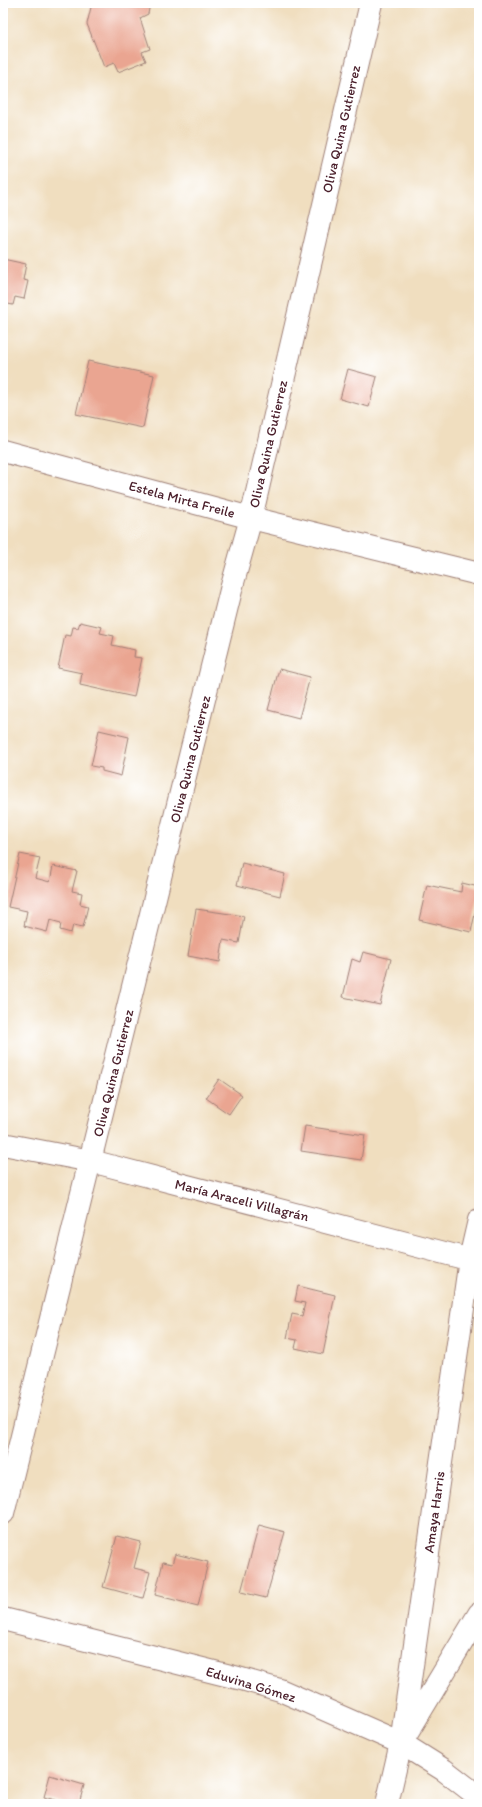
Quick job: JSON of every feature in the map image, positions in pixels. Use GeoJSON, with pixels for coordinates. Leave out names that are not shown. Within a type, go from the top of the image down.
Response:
{"type":"FeatureCollection","features":[{"type":"Feature","properties":{"kind":"street","name":"Oliva Quina Gutierrez"},"geometry":{"type":"LineString","coordinates":[[3,1513],[226,610],[251,518],[371,3]]}},
{"type":"Feature","properties":{"kind":"street","name":"Estela Mirta Freile"},"geometry":{"type":"LineString","coordinates":[[3,451],[251,518],[479,574]]}},
{"type":"Feature","properties":{"kind":"street","name":"María Araceli Villagrán"},"geometry":{"type":"LineString","coordinates":[[3,1144],[91,1161],[474,1260]]}},
{"type":"Feature","properties":{"kind":"street","name":"Amaya Harris"},"geometry":{"type":"LineString","coordinates":[[387,1804],[401,1743],[479,1220]]}},
{"type":"Feature","properties":{"kind":"street"},"geometry":{"type":"LineString","coordinates":[[401,1743],[479,1614]]}},
{"type":"Feature","properties":{"kind":"street","name":"Eduvina Gómez"},"geometry":{"type":"LineString","coordinates":[[3,1619],[280,1690],[401,1743],[444,1770],[479,1797]]}},
{"type":"Feature","properties":{"kind":"building"},"geometry":{"type":"Polygon","coordinates":[[[92,3],[150,3],[148,14],[140,18],[150,49],[142,52],[146,61],[118,72],[114,63],[104,67],[87,24],[92,3]]]}},
{"type":"Feature","properties":{"kind":"building"},"geometry":{"type":"Polygon","coordinates":[[[3,259],[26,264],[23,280],[28,281],[24,299],[15,297],[13,305],[3,303],[3,259]]]}},
{"type":"Feature","properties":{"kind":"building"},"geometry":{"type":"Polygon","coordinates":[[[88,361],[154,375],[143,428],[76,414],[88,361]]]}},
{"type":"Feature","properties":{"kind":"building"},"geometry":{"type":"Polygon","coordinates":[[[348,369],[377,377],[369,407],[340,399],[348,369]]]}},
{"type":"Feature","properties":{"kind":"building"},"geometry":{"type":"Polygon","coordinates":[[[80,622],[102,627],[100,633],[114,636],[112,645],[135,650],[134,657],[142,658],[134,697],[80,685],[82,673],[58,668],[65,635],[71,636],[73,627],[78,628],[80,622]]]}},
{"type":"Feature","properties":{"kind":"building"},"geometry":{"type":"Polygon","coordinates":[[[279,669],[310,677],[299,718],[268,710],[279,669]]]}},
{"type":"Feature","properties":{"kind":"building"},"geometry":{"type":"Polygon","coordinates":[[[99,730],[129,737],[121,776],[102,771],[102,768],[91,766],[99,730]]]}},
{"type":"Feature","properties":{"kind":"building"},"geometry":{"type":"Polygon","coordinates":[[[20,854],[40,858],[35,878],[50,882],[53,866],[77,871],[72,891],[82,893],[80,904],[88,906],[83,927],[73,925],[71,933],[60,930],[61,923],[50,920],[47,932],[24,926],[27,911],[8,907],[20,854]]]}},
{"type":"Feature","properties":{"kind":"building"},"geometry":{"type":"Polygon","coordinates":[[[242,863],[285,874],[280,896],[237,885],[242,863]]]}},
{"type":"Feature","properties":{"kind":"building"},"geometry":{"type":"Polygon","coordinates":[[[462,883],[479,887],[479,895],[471,932],[419,920],[427,885],[461,892],[462,883]]]}},
{"type":"Feature","properties":{"kind":"building"},"geometry":{"type":"Polygon","coordinates":[[[196,909],[244,916],[239,943],[223,940],[220,962],[188,956],[196,909]]]}},
{"type":"Feature","properties":{"kind":"building"},"geometry":{"type":"Polygon","coordinates":[[[363,952],[391,959],[380,1005],[343,997],[352,959],[360,962],[363,952]]]}},
{"type":"Feature","properties":{"kind":"building"},"geometry":{"type":"Polygon","coordinates":[[[219,1079],[242,1095],[229,1114],[206,1098],[219,1079]]]}},
{"type":"Feature","properties":{"kind":"building"},"geometry":{"type":"Polygon","coordinates":[[[305,1126],[365,1135],[361,1160],[301,1151],[305,1126]]]}},
{"type":"Feature","properties":{"kind":"building"},"geometry":{"type":"Polygon","coordinates":[[[298,1286],[335,1295],[323,1354],[295,1348],[297,1340],[287,1338],[292,1314],[302,1316],[305,1303],[295,1301],[298,1286]]]}},
{"type":"Feature","properties":{"kind":"building"},"geometry":{"type":"Polygon","coordinates":[[[259,1525],[285,1532],[266,1598],[241,1592],[259,1525]]]}},
{"type":"Feature","properties":{"kind":"building"},"geometry":{"type":"Polygon","coordinates":[[[117,1536],[141,1542],[134,1568],[150,1572],[143,1598],[103,1587],[117,1536]]]}},
{"type":"Feature","properties":{"kind":"building"},"geometry":{"type":"Polygon","coordinates":[[[175,1554],[208,1562],[198,1606],[155,1595],[163,1562],[172,1564],[175,1554]]]}},
{"type":"Feature","properties":{"kind":"building"},"geometry":{"type":"Polygon","coordinates":[[[50,1775],[84,1785],[79,1804],[70,1804],[44,1797],[50,1775]]]}}]}
